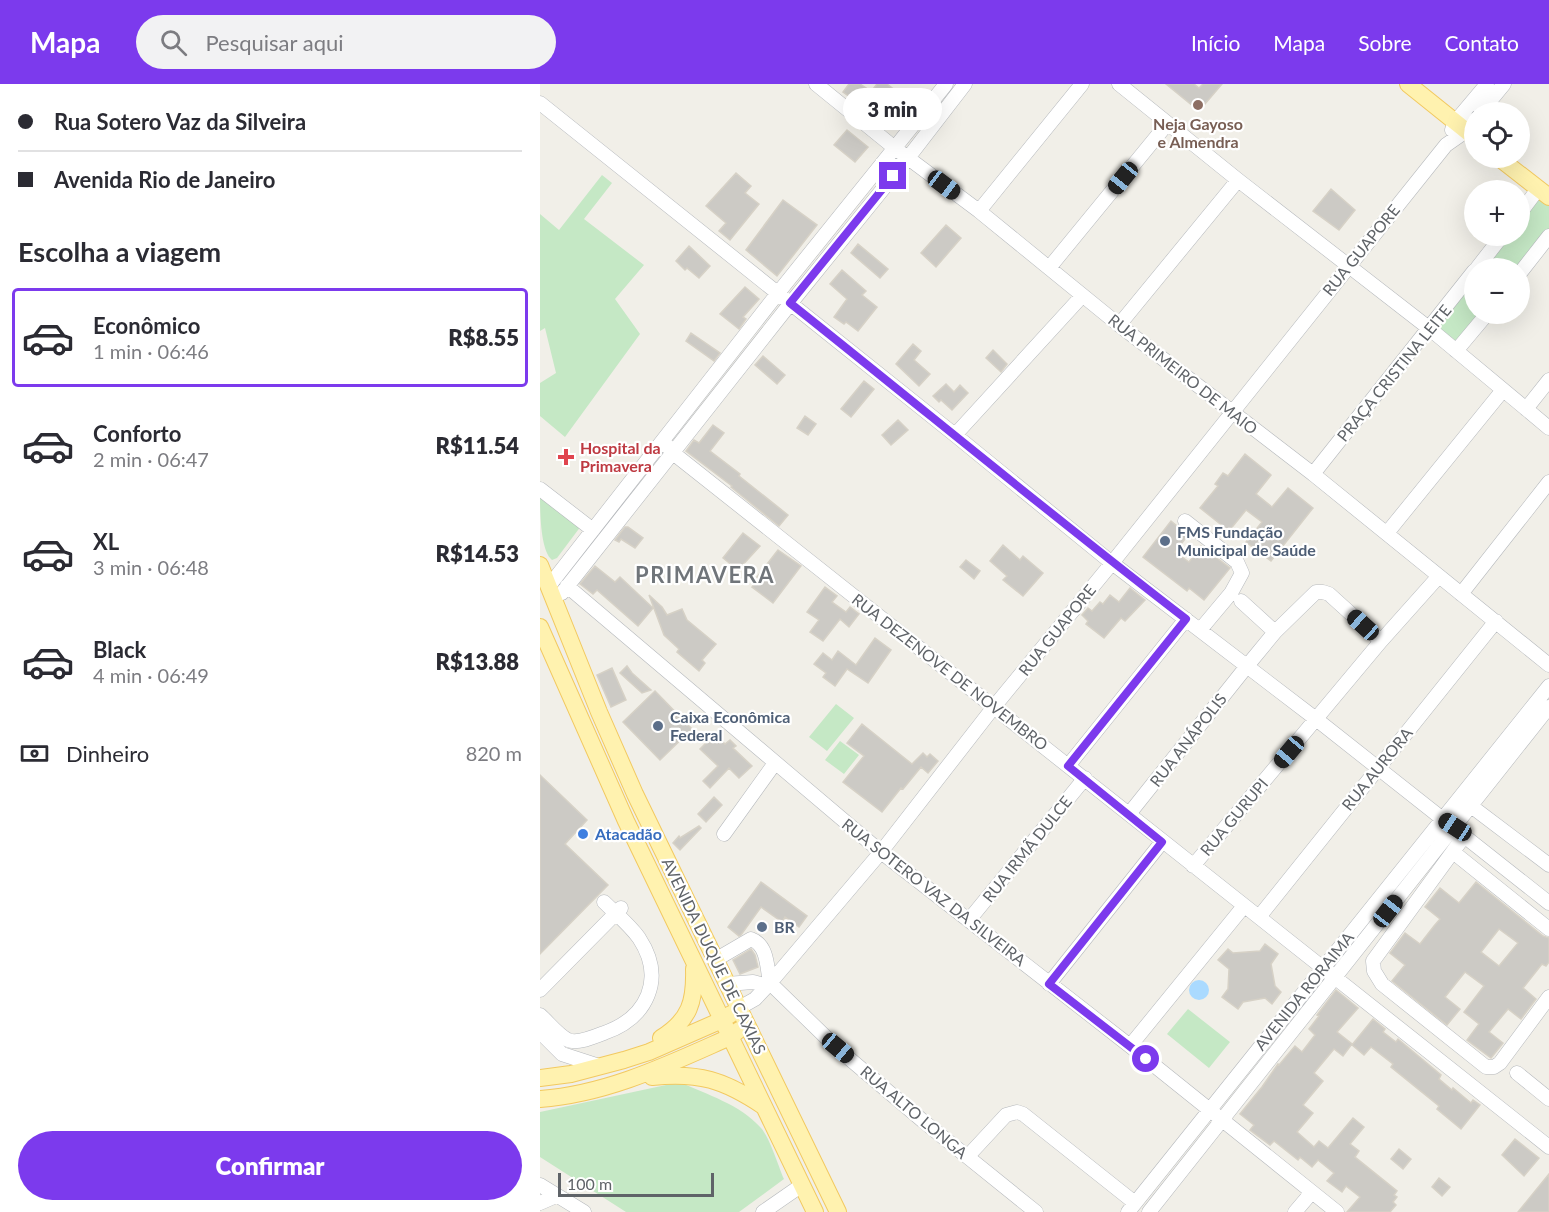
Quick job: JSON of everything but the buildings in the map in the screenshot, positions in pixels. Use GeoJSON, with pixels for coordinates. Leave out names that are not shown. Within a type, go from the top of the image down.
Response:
{"type":"FeatureCollection","features":[{"type":"Feature","properties":{"kind":"main road"},"geometry":{"type":"LineString","coordinates":[[1408,84],[1464,126]]}},
{"type":"Feature","properties":{"kind":"main road"},"geometry":{"type":"LineString","coordinates":[[1513,168],[1544,193]]}},
{"type":"Feature","properties":{"kind":"main road","name":"AVENIDA DUQUE DE CAXIAS"},"geometry":{"type":"LineString","coordinates":[[540,565],[599,712],[727,984],[838,1212]]}},
{"type":"Feature","properties":{"kind":"main road","name":"AVENIDA DUQUE DE CAXIAS"},"geometry":{"type":"LineString","coordinates":[[540,627],[626,820],[815,1212]]}},
{"type":"Feature","properties":{"kind":"main road"},"geometry":{"type":"LineString","coordinates":[[624,1060],[670,1032],[687,1013],[694,989],[694,962]]}},
{"type":"Feature","properties":{"kind":"main road"},"geometry":{"type":"LineString","coordinates":[[540,1078],[571,1074],[624,1060],[649,1052],[722,1020],[743,1016]]}},
{"type":"Feature","properties":{"kind":"main road"},"geometry":{"type":"LineString","coordinates":[[540,1099],[591,1091],[669,1065],[730,1037],[743,1016]]}},
{"type":"Feature","properties":{"kind":"main road"},"geometry":{"type":"LineString","coordinates":[[630,1079],[682,1075],[704,1078],[737,1089],[764,1106]]}},
{"type":"Feature","properties":{"kind":"street","name":"RUA PRIMEIRO DE MAIO"},"geometry":{"type":"LineString","coordinates":[[816,84],[1082,296],[1313,474],[1549,664]]}},
{"type":"Feature","properties":{"kind":"street"},"geometry":{"type":"LineString","coordinates":[[552,594],[593,530],[778,293],[946,84]]}},
{"type":"Feature","properties":{"kind":"street"},"geometry":{"type":"LineString","coordinates":[[552,594],[567,586],[965,84]]}},
{"type":"Feature","properties":{"kind":"street"},"geometry":{"type":"LineString","coordinates":[[979,212],[1082,84]]}},
{"type":"Feature","properties":{"kind":"street"},"geometry":{"type":"LineString","coordinates":[[1120,84],[1167,124],[1430,329],[1549,428]]}},
{"type":"Feature","properties":{"kind":"street","name":"RUA GUAPORE"},"geometry":{"type":"LineString","coordinates":[[1479,102],[1487,84]]}},
{"type":"Feature","properties":{"kind":"street"},"geometry":{"type":"LineString","coordinates":[[1489,102],[1504,84]]}},
{"type":"Feature","properties":{"kind":"street"},"geometry":{"type":"LineString","coordinates":[[540,103],[1112,563],[1460,831],[1549,903]]}},
{"type":"Feature","properties":{"kind":"street"},"geometry":{"type":"LineString","coordinates":[[1049,268],[1167,124]]}},
{"type":"Feature","properties":{"kind":"street","name":"RUA GUAPORE"},"geometry":{"type":"LineString","coordinates":[[743,1016],[881,852],[993,708],[1112,563],[1446,145],[1464,130]]}},
{"type":"Feature","properties":{"kind":"street"},"geometry":{"type":"LineString","coordinates":[[1119,325],[1238,180]]}},
{"type":"Feature","properties":{"kind":"street"},"geometry":{"type":"LineString","coordinates":[[1530,205],[1544,193]]}},
{"type":"Feature","properties":{"kind":"street"},"geometry":{"type":"LineString","coordinates":[[1530,260],[1549,236]]}},
{"type":"Feature","properties":{"kind":"street","name":"PRAÇA CRISTINA LEITE"},"geometry":{"type":"LineString","coordinates":[[1485,258],[1494,246]]}},
{"type":"Feature","properties":{"kind":"street","name":"PRAÇA CRISTINA LEITE"},"geometry":{"type":"LineString","coordinates":[[1313,474],[1464,285]]}},
{"type":"Feature","properties":{"kind":"street"},"geometry":{"type":"LineString","coordinates":[[955,435],[1082,296]]}},
{"type":"Feature","properties":{"kind":"street"},"geometry":{"type":"LineString","coordinates":[[1456,351],[1479,324]]}},
{"type":"Feature","properties":{"kind":"street"},"geometry":{"type":"LineString","coordinates":[[1526,409],[1549,380]]}},
{"type":"Feature","properties":{"kind":"street"},"geometry":{"type":"LineString","coordinates":[[1387,533],[1503,390]]}},
{"type":"Feature","properties":{"kind":"street","name":"RUA DEZENOVE DE NOVEMBRO"},"geometry":{"type":"LineString","coordinates":[[663,441],[673,453],[1549,1148]]}},
{"type":"Feature","properties":{"kind":"street"},"geometry":{"type":"LineString","coordinates":[[1461,594],[1549,482]]}},
{"type":"Feature","properties":{"kind":"street"},"geometry":{"type":"LineString","coordinates":[[540,489],[593,530]]}},
{"type":"Feature","properties":{"kind":"street"},"geometry":{"type":"LineString","coordinates":[[1185,521],[1237,562],[1242,573],[1232,593],[1200,630]]}},
{"type":"Feature","properties":{"kind":"street","name":"RUA GURUPI"},"geometry":{"type":"LineString","coordinates":[[1193,866],[1381,641],[1439,576]]}},
{"type":"Feature","properties":{"kind":"street","name":"RUA SOTERO VAZ DA SILVEIRA"},"geometry":{"type":"LineString","coordinates":[[567,586],[881,852],[1130,1046],[1337,1212]]}},
{"type":"Feature","properties":{"kind":"street","name":"RUA ANÁPOLIS"},"geometry":{"type":"LineString","coordinates":[[1129,814],[1275,632],[1310,596],[1316,592],[1329,594],[1381,641]]}},
{"type":"Feature","properties":{"kind":"street"},"geometry":{"type":"LineString","coordinates":[[1241,601],[1275,632]]}},
{"type":"Feature","properties":{"kind":"street"},"geometry":{"type":"LineString","coordinates":[[1068,766],[1186,619]]}},
{"type":"Feature","properties":{"kind":"street","name":"RUA AURORA"},"geometry":{"type":"LineString","coordinates":[[1258,917],[1496,621]]}},
{"type":"Feature","properties":{"kind":"street","name":"AVENIDA RORAIMA"},"geometry":{"type":"LineString","coordinates":[[1149,1212],[1335,979],[1460,831],[1471,806],[1528,724],[1549,686]]}},
{"type":"Feature","properties":{"kind":"street","name":"AVENIDA RORAIMA"},"geometry":{"type":"LineString","coordinates":[[1132,1207],[1442,819],[1528,724],[1549,707]]}},
{"type":"Feature","properties":{"kind":"street"},"geometry":{"type":"LineString","coordinates":[[724,834],[775,763]]}},
{"type":"Feature","properties":{"kind":"street","name":"RUA IRMÃ DULCE"},"geometry":{"type":"LineString","coordinates":[[969,920],[1085,778]]}},
{"type":"Feature","properties":{"kind":"street"},"geometry":{"type":"LineString","coordinates":[[1471,806],[1549,865]]}},
{"type":"Feature","properties":{"kind":"street"},"geometry":{"type":"LineString","coordinates":[[1460,831],[1453,852],[1373,961],[1377,978],[1486,1067],[1494,1067],[1500,1063],[1549,998]]}},
{"type":"Feature","properties":{"kind":"street"},"geometry":{"type":"LineString","coordinates":[[1049,984],[1162,842]]}},
{"type":"Feature","properties":{"kind":"street"},"geometry":{"type":"LineString","coordinates":[[1453,852],[1549,929]]}},
{"type":"Feature","properties":{"kind":"street"},"geometry":{"type":"LineString","coordinates":[[540,1015],[566,1039],[577,1041],[614,1030],[628,1021],[638,1010],[653,984],[653,974],[640,939],[619,910],[604,902]]}},
{"type":"Feature","properties":{"kind":"street"},"geometry":{"type":"LineString","coordinates":[[1130,1046],[1244,906]]}},
{"type":"Feature","properties":{"kind":"street"},"geometry":{"type":"LineString","coordinates":[[540,990],[619,910]]}},
{"type":"Feature","properties":{"kind":"street"},"geometry":{"type":"LineString","coordinates":[[716,960],[751,939],[757,941],[764,950],[769,984],[753,982],[727,984]]}},
{"type":"Feature","properties":{"kind":"street","name":"RUA ALTO LONGA"},"geometry":{"type":"LineString","coordinates":[[769,984],[838,1048],[1036,1212]]}},
{"type":"Feature","properties":{"kind":"street"},"geometry":{"type":"LineString","coordinates":[[540,1032],[562,1054],[599,1066]]}},
{"type":"Feature","properties":{"kind":"street"},"geometry":{"type":"LineString","coordinates":[[1517,1073],[1549,1099]]}},
{"type":"Feature","properties":{"kind":"street"},"geometry":{"type":"LineString","coordinates":[[968,1156],[1006,1114],[1017,1112],[1023,1114],[1132,1207]]}},
{"type":"Feature","properties":{"kind":"street"},"geometry":{"type":"LineString","coordinates":[[540,1185],[584,1212]]}},
{"type":"Feature","properties":{"kind":"street"},"geometry":{"type":"LineString","coordinates":[[762,1212],[802,1185]]}},
{"type":"Feature","properties":{"kind":"street"},"geometry":{"type":"LineString","coordinates":[[1295,1212],[1312,1192]]}},
{"type":"Feature","properties":{"kind":"street"},"geometry":{"type":"LineString","coordinates":[[540,1203],[556,1196]]}},
{"type":"Feature","properties":{"kind":"green space"},"geometry":{"type":"Polygon","coordinates":[[[602,175],[612,183],[584,219],[644,265],[615,299],[640,334],[565,437],[540,416],[540,383],[556,373],[545,328],[540,331],[540,214],[559,230],[602,175]]]}},
{"type":"Feature","properties":{"kind":"green space"},"geometry":{"type":"Polygon","coordinates":[[[1538,189],[1549,197],[1549,236],[1529,258],[1485,258],[1494,246],[1530,246],[1530,200],[1538,189]]]}},
{"type":"Feature","properties":{"kind":"green space"},"geometry":{"type":"Polygon","coordinates":[[[1464,284],[1464,324],[1479,324],[1456,351],[1430,329],[1464,284]]]}},
{"type":"Feature","properties":{"kind":"green space"},"geometry":{"type":"Polygon","coordinates":[[[540,492],[581,526],[557,558],[552,560],[543,539],[540,492]]]}},
{"type":"Feature","properties":{"kind":"green space"},"geometry":{"type":"Polygon","coordinates":[[[836,704],[854,718],[827,751],[809,737],[836,704]]]}},
{"type":"Feature","properties":{"kind":"green space"},"geometry":{"type":"Polygon","coordinates":[[[840,741],[859,755],[844,774],[825,760],[840,741]]]}},
{"type":"Feature","properties":{"kind":"green space"},"geometry":{"type":"Polygon","coordinates":[[[1188,1009],[1230,1042],[1209,1068],[1167,1034],[1188,1009]]]}},
{"type":"Feature","properties":{"kind":"green space"},"geometry":{"type":"Polygon","coordinates":[[[680,1082],[723,1101],[743,1113],[761,1128],[771,1145],[784,1179],[739,1212],[626,1212],[540,1157],[540,1112],[680,1082]]]}},
{"type":"Feature","properties":{"kind":"water"},"geometry":{"type":"Polygon","coordinates":[[[1199,980],[1206,983],[1209,990],[1206,997],[1199,1000],[1192,997],[1189,990],[1192,983],[1199,980]]]}},
{"type":"Feature","properties":{"kind":"place","name":"Neja Gayoso e Almendra"},"geometry":{"type":"Point","coordinates":[1198,105]}},
{"type":"Feature","properties":{"kind":"place","name":"Hospital da Primavera"},"geometry":{"type":"Point","coordinates":[566,457]}},
{"type":"Feature","properties":{"kind":"place","name":"FMS Fundação Municipal de Saúde"},"geometry":{"type":"Point","coordinates":[1165,541]}},
{"type":"Feature","properties":{"kind":"place","name":"Caixa Econômica Federal"},"geometry":{"type":"Point","coordinates":[658,726]}},
{"type":"Feature","properties":{"kind":"place","name":"Atacadão"},"geometry":{"type":"Point","coordinates":[583,834]}},
{"type":"Feature","properties":{"kind":"place","name":"BR"},"geometry":{"type":"Point","coordinates":[762,927]}},
{"type":"Feature","properties":{"kind":"district","name":"PRIMAVERA"},"geometry":{"type":"Point","coordinates":[705,575]}},
{"type":"Feature","properties":{"kind":"route"},"geometry":{"type":"LineString","coordinates":[[893,176],[790,303],[1112,563],[1186,619],[1068,766],[1162,842],[1049,984],[1146,1059]]}}]}
